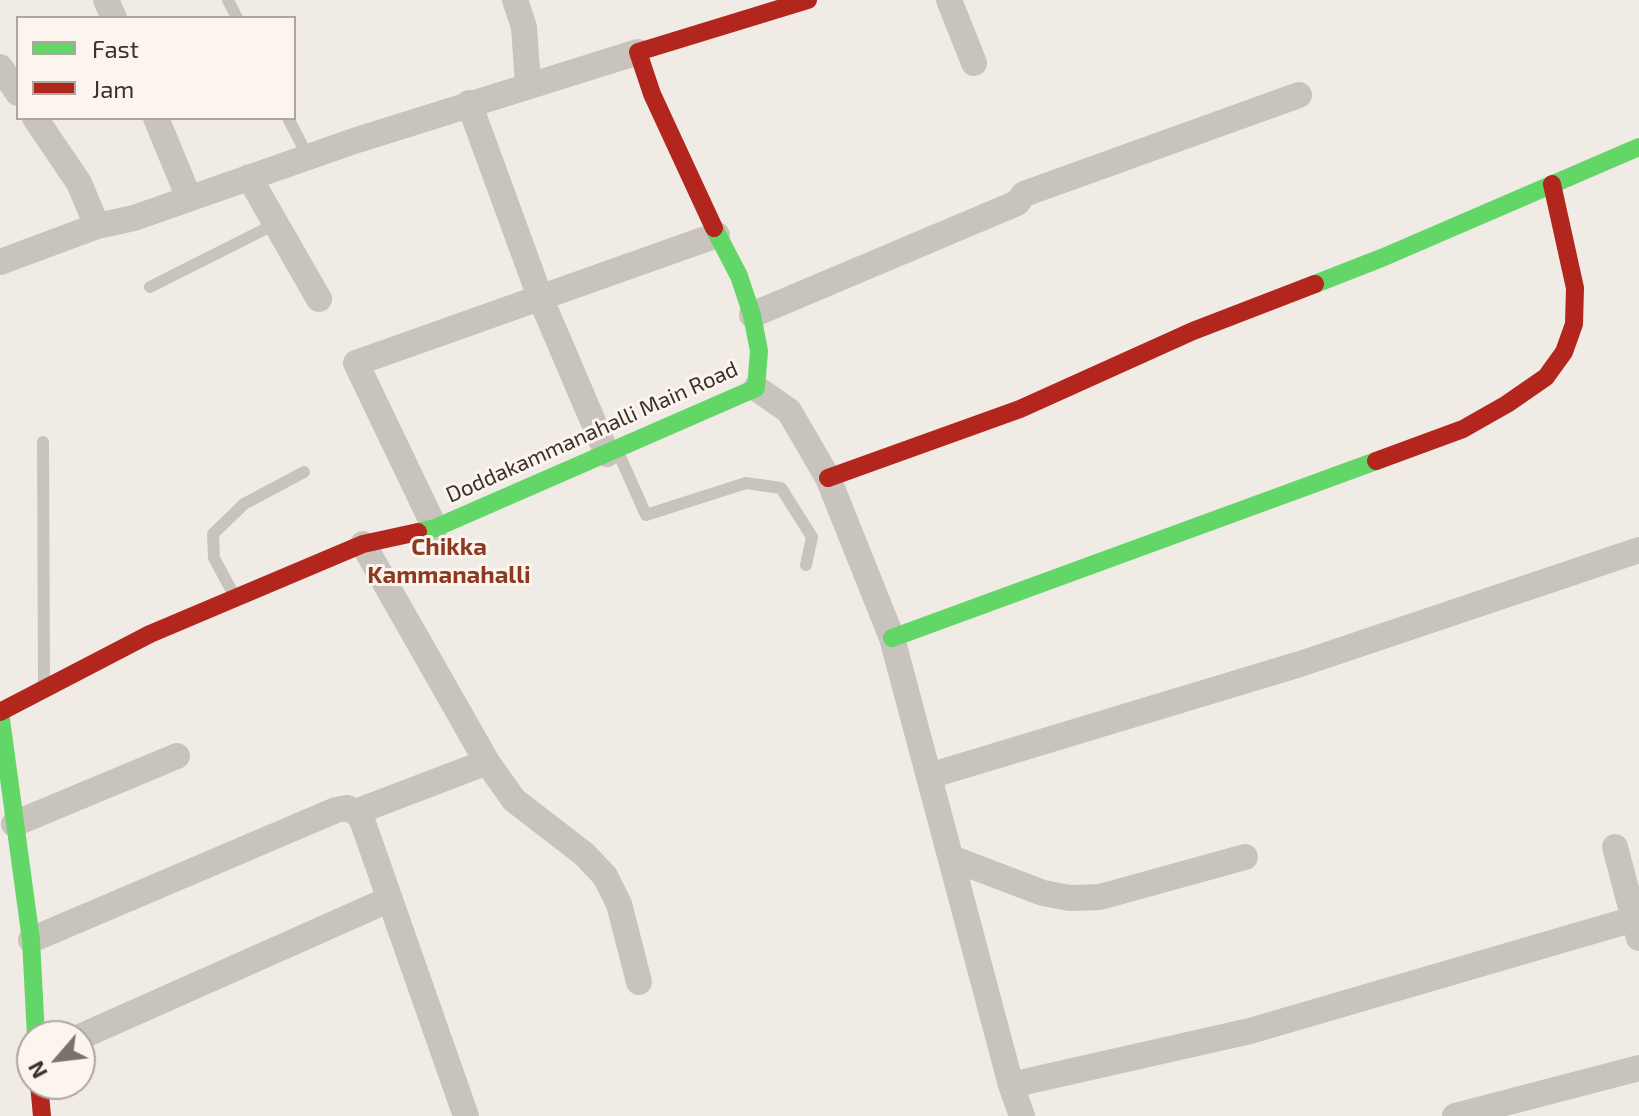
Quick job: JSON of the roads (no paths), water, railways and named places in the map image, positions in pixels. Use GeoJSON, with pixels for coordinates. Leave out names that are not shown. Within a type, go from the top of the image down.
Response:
{"type":"FeatureCollection","features":[{"type":"Feature","properties":{"kind":"street"},"geometry":{"type":"LineString","coordinates":[[515,0],[524,27],[528,85]]}},
{"type":"Feature","properties":{"kind":"street"},"geometry":{"type":"LineString","coordinates":[[0,262],[97,226],[134,218],[469,103],[808,0]]}},
{"type":"Feature","properties":{"kind":"street"},"geometry":{"type":"LineString","coordinates":[[949,0],[974,63]]}},
{"type":"Feature","properties":{"kind":"street","name":"Doddakammanahalli Main Road"},"geometry":{"type":"LineString","coordinates":[[0,712],[150,634],[363,544],[435,528],[756,388],[759,351],[752,315],[739,276],[652,94],[638,52]]}},
{"type":"Feature","properties":{"kind":"street"},"geometry":{"type":"LineString","coordinates":[[752,315],[1017,203],[1024,194],[1299,95]]}},
{"type":"Feature","properties":{"kind":"street"},"geometry":{"type":"LineString","coordinates":[[469,103],[540,297],[612,451]]}},
{"type":"Feature","properties":{"kind":"street"},"geometry":{"type":"LineString","coordinates":[[36,120],[79,183],[97,226]]}},
{"type":"Feature","properties":{"kind":"street"},"geometry":{"type":"LineString","coordinates":[[157,120],[189,198]]}},
{"type":"Feature","properties":{"kind":"street"},"geometry":{"type":"LineString","coordinates":[[828,478],[1020,409],[1193,331],[1384,257],[1639,147]]}},
{"type":"Feature","properties":{"kind":"street"},"geometry":{"type":"LineString","coordinates":[[249,177],[319,299]]}},
{"type":"Feature","properties":{"kind":"street"},"geometry":{"type":"LineString","coordinates":[[892,638],[1463,429],[1507,404],[1546,377],[1564,352],[1574,324],[1575,288],[1552,184]]}},
{"type":"Feature","properties":{"kind":"street"},"geometry":{"type":"LineString","coordinates":[[435,528],[356,363],[717,235]]}},
{"type":"Feature","properties":{"kind":"street"},"geometry":{"type":"LineString","coordinates":[[756,388],[789,411],[828,478],[892,638],[1011,1085],[1022,1116]]}},
{"type":"Feature","properties":{"kind":"street"},"geometry":{"type":"LineString","coordinates":[[363,544],[487,762],[514,800],[584,854],[605,876],[619,904],[639,982]]}},
{"type":"Feature","properties":{"kind":"street"},"geometry":{"type":"LineString","coordinates":[[929,776],[1300,664],[1639,550]]}},
{"type":"Feature","properties":{"kind":"street"},"geometry":{"type":"LineString","coordinates":[[0,712],[4,777],[31,940],[35,1020]]}},
{"type":"Feature","properties":{"kind":"street"},"geometry":{"type":"LineString","coordinates":[[14,824],[177,756]]}},
{"type":"Feature","properties":{"kind":"street"},"geometry":{"type":"LineString","coordinates":[[356,812],[487,762]]}},
{"type":"Feature","properties":{"kind":"street"},"geometry":{"type":"LineString","coordinates":[[31,940],[347,808],[356,812],[362,820],[466,1116]]}},
{"type":"Feature","properties":{"kind":"street"},"geometry":{"type":"LineString","coordinates":[[1011,1085],[1250,1031],[1636,929],[1615,847]]}},
{"type":"Feature","properties":{"kind":"street"},"geometry":{"type":"LineString","coordinates":[[951,858],[1043,893],[1070,898],[1100,897],[1245,857]]}},
{"type":"Feature","properties":{"kind":"street"},"geometry":{"type":"LineString","coordinates":[[96,1030],[390,899]]}},
{"type":"Feature","properties":{"kind":"street"},"geometry":{"type":"LineString","coordinates":[[1455,1116],[1639,1068]]}},
{"type":"Feature","properties":{"kind":"lane"},"geometry":{"type":"LineString","coordinates":[[289,120],[308,157]]}},
{"type":"Feature","properties":{"kind":"lane"},"geometry":{"type":"LineString","coordinates":[[150,287],[275,224]]}},
{"type":"Feature","properties":{"kind":"lane"},"geometry":{"type":"LineString","coordinates":[[43,442],[44,689]]}},
{"type":"Feature","properties":{"kind":"lane"},"geometry":{"type":"LineString","coordinates":[[612,451],[646,515],[746,483],[781,488],[812,537],[806,565]]}},
{"type":"Feature","properties":{"kind":"lane"},"geometry":{"type":"LineString","coordinates":[[235,598],[214,558],[213,534],[244,504],[304,472]]}},
{"type":"Feature","properties":{"kind":"district","name":"Chikka Kammanahalli"},"geometry":{"type":"Point","coordinates":[449,561]}}]}
